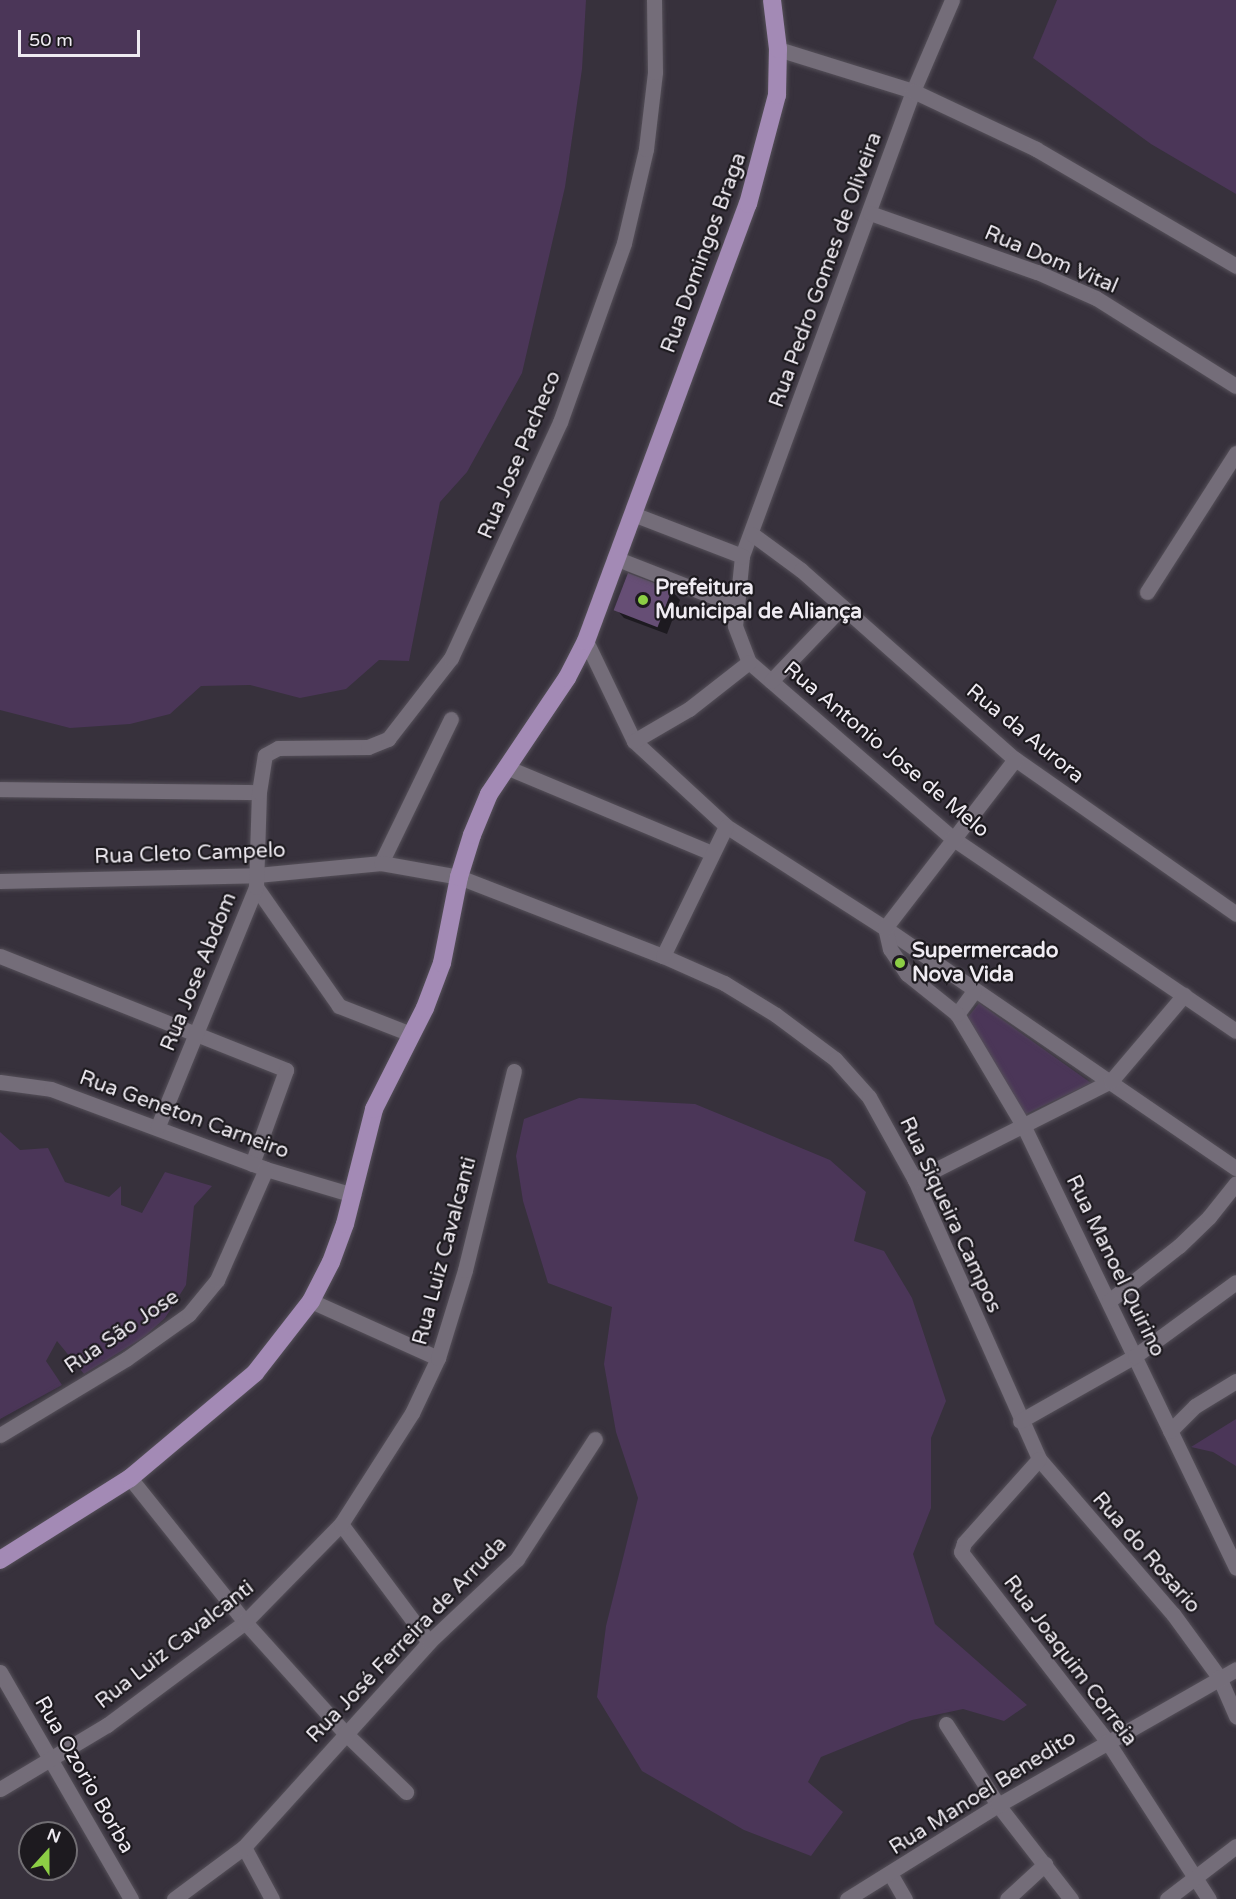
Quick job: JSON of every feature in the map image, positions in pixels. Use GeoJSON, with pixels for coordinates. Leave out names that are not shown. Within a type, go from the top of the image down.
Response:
{"type":"FeatureCollection","features":[{"type":"Feature","properties":{"kind":"main road","name":"Rua Domingos Braga"},"geometry":{"type":"LineString","coordinates":[[0,1560],[130,1478],[255,1373],[311,1300],[331,1262],[353,1195],[374,1109],[425,1008],[442,963],[459,877],[489,794],[567,678],[586,642],[768,141],[777,95],[778,49],[772,0]]}},
{"type":"Feature","properties":{"kind":"street","name":"Rua Jose Pacheco"},"geometry":{"type":"LineString","coordinates":[[259,792],[263,761],[269,750],[368,747],[388,739],[432,686],[469,624],[560,422],[624,243],[646,149],[655,72],[654,0]]}},
{"type":"Feature","properties":{"kind":"street","name":"Rua Pedro Gomes de Oliveira"},"geometry":{"type":"LineString","coordinates":[[742,556],[913,91],[952,0]]}},
{"type":"Feature","properties":{"kind":"street"},"geometry":{"type":"LineString","coordinates":[[778,49],[913,91],[1036,150],[1236,266]]}},
{"type":"Feature","properties":{"kind":"street","name":"Rua Dom Vital"},"geometry":{"type":"LineString","coordinates":[[870,213],[1037,272],[1096,298],[1236,386]]}},
{"type":"Feature","properties":{"kind":"street"},"geometry":{"type":"LineString","coordinates":[[1147,592],[1236,453]]}},
{"type":"Feature","properties":{"kind":"street"},"geometry":{"type":"LineString","coordinates":[[633,514],[742,556]]}},
{"type":"Feature","properties":{"kind":"street","name":"Rua da Aurora"},"geometry":{"type":"LineString","coordinates":[[752,534],[801,570],[1015,759],[1236,914]]}},
{"type":"Feature","properties":{"kind":"street","name":"Rua Antonio Jose de Melo"},"geometry":{"type":"LineString","coordinates":[[742,556],[735,604],[735,626],[749,662],[952,838],[1236,1031]]}},
{"type":"Feature","properties":{"kind":"street"},"geometry":{"type":"LineString","coordinates":[[615,558],[735,604]]}},
{"type":"Feature","properties":{"kind":"street"},"geometry":{"type":"LineString","coordinates":[[771,681],[842,607]]}},
{"type":"Feature","properties":{"kind":"street"},"geometry":{"type":"LineString","coordinates":[[586,642],[634,741],[726,826],[885,928],[1236,1168]]}},
{"type":"Feature","properties":{"kind":"street"},"geometry":{"type":"LineString","coordinates":[[634,741],[689,709],[749,662]]}},
{"type":"Feature","properties":{"kind":"street"},"geometry":{"type":"LineString","coordinates":[[381,863],[451,719]]}},
{"type":"Feature","properties":{"kind":"street"},"geometry":{"type":"LineString","coordinates":[[885,928],[1015,759]]}},
{"type":"Feature","properties":{"kind":"street"},"geometry":{"type":"LineString","coordinates":[[506,766],[712,853]]}},
{"type":"Feature","properties":{"kind":"street"},"geometry":{"type":"LineString","coordinates":[[0,789],[259,792]]}},
{"type":"Feature","properties":{"kind":"street","name":"Rua Jose Abdom"},"geometry":{"type":"LineString","coordinates":[[158,1126],[256,881],[259,792]]}},
{"type":"Feature","properties":{"kind":"street"},"geometry":{"type":"LineString","coordinates":[[663,956],[726,826]]}},
{"type":"Feature","properties":{"kind":"street","name":"Rua Cleto Campelo"},"geometry":{"type":"LineString","coordinates":[[0,881],[256,881],[381,863],[459,877]]}},
{"type":"Feature","properties":{"kind":"street","name":"Rua Siqueira Campos"},"geometry":{"type":"LineString","coordinates":[[459,877],[663,956],[724,983],[835,1059],[869,1097],[915,1180],[1020,1421]]}},
{"type":"Feature","properties":{"kind":"street"},"geometry":{"type":"LineString","coordinates":[[256,881],[339,1006],[411,1034]]}},
{"type":"Feature","properties":{"kind":"street"},"geometry":{"type":"LineString","coordinates":[[885,928],[890,949],[907,974],[957,1014],[974,991]]}},
{"type":"Feature","properties":{"kind":"street"},"geometry":{"type":"LineString","coordinates":[[0,956],[195,1035]]}},
{"type":"Feature","properties":{"kind":"street"},"geometry":{"type":"LineString","coordinates":[[915,1180],[1111,1081],[1184,995]]}},
{"type":"Feature","properties":{"kind":"street","name":"Rua Manoel Quirino"},"geometry":{"type":"LineString","coordinates":[[957,1014],[1024,1126],[1236,1568]]}},
{"type":"Feature","properties":{"kind":"street","name":"Rua São Jose"},"geometry":{"type":"LineString","coordinates":[[0,1436],[126,1359],[189,1314],[217,1280],[259,1167],[286,1071],[195,1035]]}},
{"type":"Feature","properties":{"kind":"street","name":"Rua Luiz Cavalcanti"},"geometry":{"type":"LineString","coordinates":[[0,1789],[107,1725],[245,1622],[341,1524],[412,1413],[438,1358],[465,1270],[514,1071]]}},
{"type":"Feature","properties":{"kind":"street","name":"Rua Geneton Carneiro"},"geometry":{"type":"LineString","coordinates":[[0,1082],[51,1089],[158,1126],[259,1167],[353,1195]]}},
{"type":"Feature","properties":{"kind":"street"},"geometry":{"type":"LineString","coordinates":[[1109,1301],[1179,1246],[1209,1217],[1236,1183]]}},
{"type":"Feature","properties":{"kind":"street"},"geometry":{"type":"LineString","coordinates":[[1020,1421],[1135,1356],[1236,1282]]}},
{"type":"Feature","properties":{"kind":"street"},"geometry":{"type":"LineString","coordinates":[[311,1300],[438,1358]]}},
{"type":"Feature","properties":{"kind":"street"},"geometry":{"type":"LineString","coordinates":[[1170,1431],[1195,1406],[1236,1381]]}},
{"type":"Feature","properties":{"kind":"street","name":"Rua do Rosario"},"geometry":{"type":"LineString","coordinates":[[1020,1421],[1038,1459],[1135,1567],[1219,1677],[1236,1716]]}},
{"type":"Feature","properties":{"kind":"street","name":"Rua José Ferreira de Arruda"},"geometry":{"type":"LineString","coordinates":[[174,1899],[244,1847],[429,1642],[517,1560],[595,1439]]}},
{"type":"Feature","properties":{"kind":"street","name":"Rua Joaquim Correia"},"geometry":{"type":"LineString","coordinates":[[1038,1459],[964,1543],[961,1552],[1107,1741],[1209,1899]]}},
{"type":"Feature","properties":{"kind":"street"},"geometry":{"type":"LineString","coordinates":[[130,1478],[245,1622],[345,1733],[406,1792]]}},
{"type":"Feature","properties":{"kind":"street"},"geometry":{"type":"LineString","coordinates":[[341,1524],[429,1642]]}},
{"type":"Feature","properties":{"kind":"street","name":"Rua Manoel Benedito"},"geometry":{"type":"LineString","coordinates":[[847,1899],[891,1875],[998,1805],[1236,1669]]}},
{"type":"Feature","properties":{"kind":"street","name":"Rua Ozorio Borba"},"geometry":{"type":"LineString","coordinates":[[0,1672],[131,1899]]}},
{"type":"Feature","properties":{"kind":"street"},"geometry":{"type":"LineString","coordinates":[[946,1724],[998,1805],[1071,1899]]}},
{"type":"Feature","properties":{"kind":"street"},"geometry":{"type":"LineString","coordinates":[[1167,1899],[1236,1846]]}},
{"type":"Feature","properties":{"kind":"street"},"geometry":{"type":"LineString","coordinates":[[244,1847],[272,1899]]}},
{"type":"Feature","properties":{"kind":"street"},"geometry":{"type":"LineString","coordinates":[[1007,1899],[1046,1864]]}},
{"type":"Feature","properties":{"kind":"street"},"geometry":{"type":"LineString","coordinates":[[891,1875],[905,1899]]}},
{"type":"Feature","properties":{"kind":"shaded area"},"geometry":{"type":"Polygon","coordinates":[[[0,0],[586,0],[582,69],[565,187],[522,373],[467,472],[440,502],[409,661],[379,660],[346,689],[300,698],[250,685],[201,686],[170,714],[130,724],[70,728],[0,710],[0,0]]]}},
{"type":"Feature","properties":{"kind":"shaded area"},"geometry":{"type":"Polygon","coordinates":[[[1057,0],[1236,0],[1236,194],[1151,144],[1033,58],[1057,0]]]}},
{"type":"Feature","properties":{"kind":"shaded area"},"geometry":{"type":"Polygon","coordinates":[[[979,1003],[1091,1083],[1024,1115],[968,1017],[979,1003]]]}},
{"type":"Feature","properties":{"kind":"shaded area"},"geometry":{"type":"Polygon","coordinates":[[[579,1098],[695,1104],[830,1160],[866,1192],[854,1241],[884,1251],[912,1298],[946,1401],[931,1438],[931,1508],[913,1554],[935,1624],[1027,1705],[1004,1721],[963,1709],[912,1720],[821,1757],[808,1782],[843,1812],[811,1856],[744,1830],[642,1771],[597,1697],[606,1626],[638,1498],[616,1432],[604,1364],[612,1307],[548,1283],[523,1201],[516,1156],[524,1119],[579,1098]]]}},
{"type":"Feature","properties":{"kind":"shaded area"},"geometry":{"type":"Polygon","coordinates":[[[0,1132],[20,1150],[48,1148],[65,1182],[109,1197],[121,1186],[121,1205],[142,1213],[165,1172],[212,1186],[194,1206],[186,1285],[165,1318],[144,1337],[84,1374],[57,1341],[46,1361],[62,1385],[0,1419],[0,1132]]]}},
{"type":"Feature","properties":{"kind":"shaded area"},"geometry":{"type":"Polygon","coordinates":[[[1236,1419],[1236,1466],[1213,1452],[1191,1447],[1236,1419]]]}},
{"type":"Feature","properties":{"kind":"building","name":"Prefeitura Municipal de Aliança"},"geometry":{"type":"Polygon","coordinates":[[[628,573],[672,590],[658,627],[614,610],[628,573]]]}},
{"type":"Feature","properties":{"kind":"place","name":"Prefeitura Municipal de Aliança"},"geometry":{"type":"Point","coordinates":[643,600]}},
{"type":"Feature","properties":{"kind":"place","name":"Supermercado Nova Vida"},"geometry":{"type":"Point","coordinates":[900,963]}}]}
